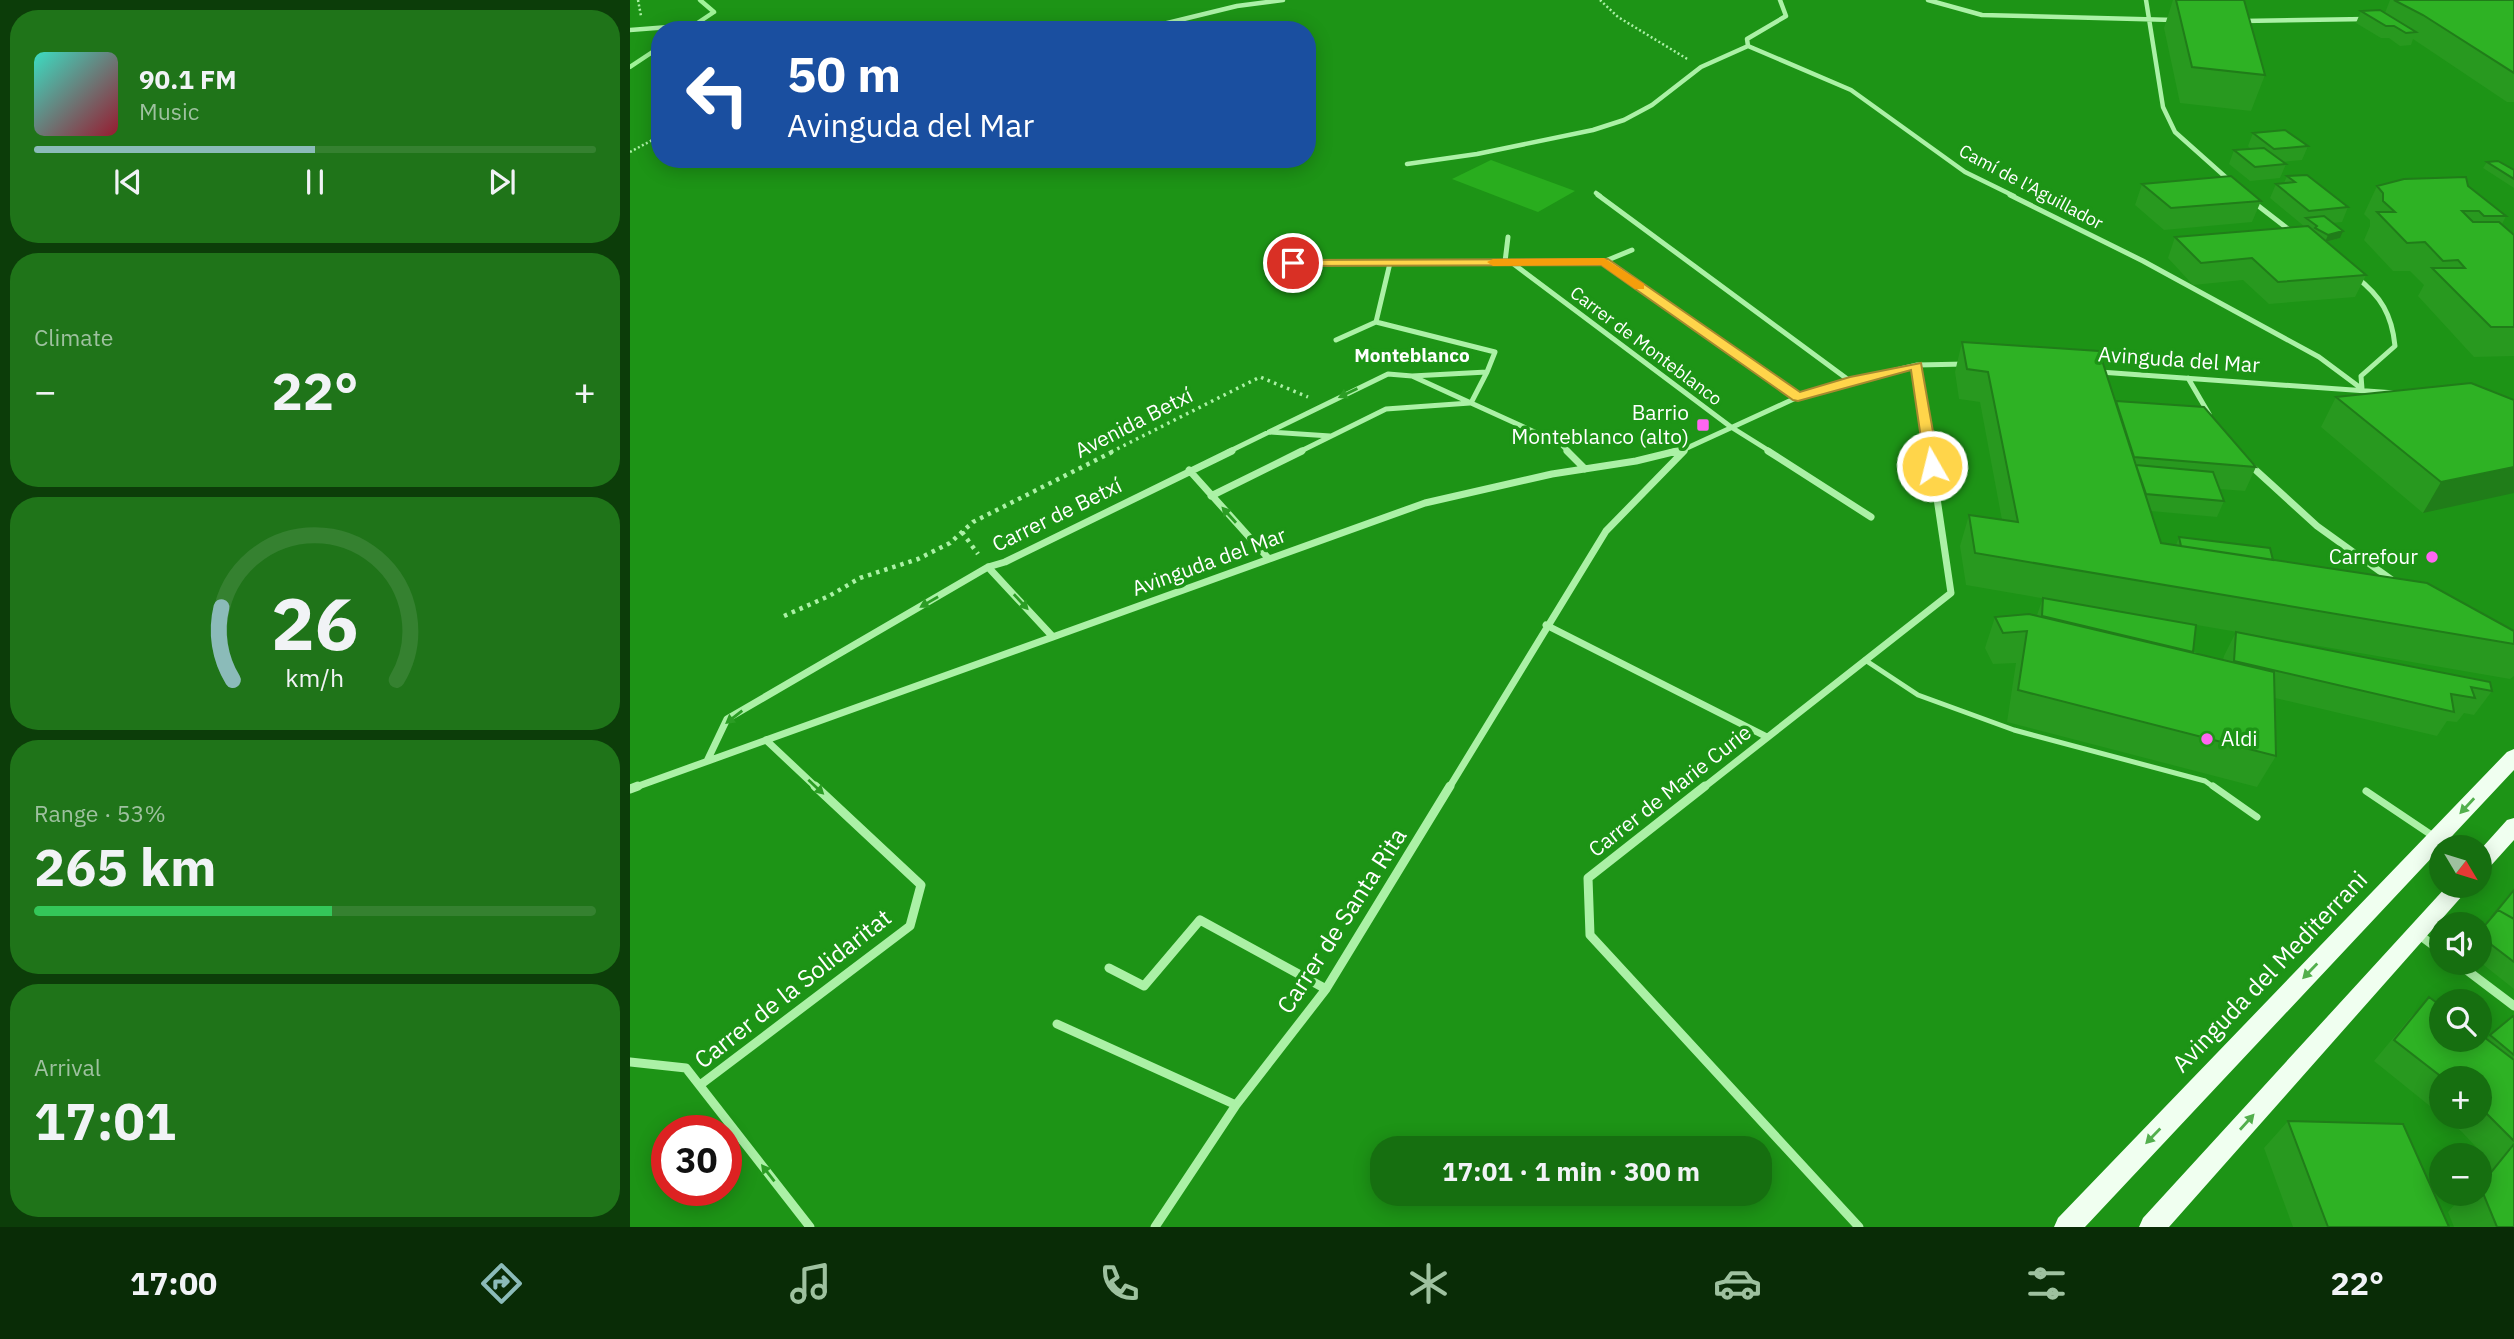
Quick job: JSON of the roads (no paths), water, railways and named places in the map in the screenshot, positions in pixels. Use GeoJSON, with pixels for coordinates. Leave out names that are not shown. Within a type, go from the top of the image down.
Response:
{"type":"FeatureCollection","features":[{"type":"Feature","properties":{"kind":"main road","name":"Avinguda del Mediterrani"},"geometry":{"type":"LineString","coordinates":[[2439,835],[2514,757]]}},
{"type":"Feature","properties":{"kind":"main road"},"geometry":{"type":"LineString","coordinates":[[2492,851],[2514,826]]}},
{"type":"Feature","properties":{"kind":"main road","name":"Avinguda del Mediterrani"},"geometry":{"type":"LineString","coordinates":[[2067,1227],[2429,845]]}},
{"type":"Feature","properties":{"kind":"main road"},"geometry":{"type":"LineString","coordinates":[[2152,1227],[2449,898]]}},
{"type":"Feature","properties":{"kind":"street"},"geometry":{"type":"LineString","coordinates":[[1184,21],[1237,6],[1283,0]]}},
{"type":"Feature","properties":{"kind":"street"},"geometry":{"type":"LineString","coordinates":[[1407,164],[1477,154],[1593,130],[1624,120],[1651,105],[1702,66],[1748,46],[1747,39],[1752,34],[1786,16],[1780,0]]}},
{"type":"Feature","properties":{"kind":"street"},"geometry":{"type":"LineString","coordinates":[[1928,0],[1982,15],[2177,20]]}},
{"type":"Feature","properties":{"kind":"street"},"geometry":{"type":"LineString","coordinates":[[2146,0],[2163,107],[2175,132],[2238,188]]}},
{"type":"Feature","properties":{"kind":"street"},"geometry":{"type":"LineString","coordinates":[[2241,21],[2312,22],[2379,18]]}},
{"type":"Feature","properties":{"kind":"street"},"geometry":{"type":"LineString","coordinates":[[630,30],[651,27]]}},
{"type":"Feature","properties":{"kind":"street","name":"Camí de l'Aguillador"},"geometry":{"type":"LineString","coordinates":[[1748,46],[1851,90],[1965,173],[2143,261],[2319,357],[2362,389]]}},
{"type":"Feature","properties":{"kind":"street"},"geometry":{"type":"LineString","coordinates":[[1597,192],[1850,381]]}},
{"type":"Feature","properties":{"kind":"street"},"geometry":{"type":"LineString","coordinates":[[2248,197],[2300,238]]}},
{"type":"Feature","properties":{"kind":"street"},"geometry":{"type":"LineString","coordinates":[[1508,237],[1508,262]]}},
{"type":"Feature","properties":{"kind":"street"},"geometry":{"type":"LineString","coordinates":[[1268,263],[1604,262],[1632,250]]}},
{"type":"Feature","properties":{"kind":"street","name":"Carrer de Monteblanco"},"geometry":{"type":"LineString","coordinates":[[1508,262],[1731,427]]}},
{"type":"Feature","properties":{"kind":"street"},"geometry":{"type":"LineString","coordinates":[[1604,262],[1798,397]]}},
{"type":"Feature","properties":{"kind":"street"},"geometry":{"type":"LineString","coordinates":[[1376,322],[1390,263]]}},
{"type":"Feature","properties":{"kind":"street"},"geometry":{"type":"LineString","coordinates":[[2353,274],[2374,289],[2393,320],[2395,346],[2361,376],[2362,389]]}},
{"type":"Feature","properties":{"kind":"street"},"geometry":{"type":"LineString","coordinates":[[1336,341],[1376,322],[1495,352],[1471,402]]}},
{"type":"Feature","properties":{"kind":"street","name":"Avinguda del Mar"},"geometry":{"type":"LineString","coordinates":[[630,789],[1425,503],[1552,474],[1636,461],[1687,448],[1798,397],[1850,381],[1917,365],[1978,363]]}},
{"type":"Feature","properties":{"kind":"street","name":"Carrer de Marie Curie"},"geometry":{"type":"LineString","coordinates":[[1860,1227],[1590,935],[1588,878],[1951,593],[1917,365]]}},
{"type":"Feature","properties":{"kind":"street","name":"Avinguda del Mar"},"geometry":{"type":"LineString","coordinates":[[2084,371],[2398,393]]}},
{"type":"Feature","properties":{"kind":"street","name":"Carrer de Betxí"},"geometry":{"type":"LineString","coordinates":[[1053,637],[988,567],[1005,562],[1388,373],[1412,376],[1487,372]]}},
{"type":"Feature","properties":{"kind":"street","name":"Carrer de Betxí"},"geometry":{"type":"LineString","coordinates":[[1412,376],[1560,444],[1585,469]]}},
{"type":"Feature","properties":{"kind":"street"},"geometry":{"type":"LineString","coordinates":[[2188,378],[2215,422]]}},
{"type":"Feature","properties":{"kind":"street","name":"Carrer de Betxí"},"geometry":{"type":"LineString","coordinates":[[1211,496],[1386,409],[1471,402]]}},
{"type":"Feature","properties":{"kind":"street"},"geometry":{"type":"LineString","coordinates":[[1731,427],[1871,517]]}},
{"type":"Feature","properties":{"kind":"street","name":"Carrer de Betxí"},"geometry":{"type":"LineString","coordinates":[[1268,432],[1331,436]]}},
{"type":"Feature","properties":{"kind":"street","name":"Carrer de Santa Rita"},"geometry":{"type":"LineString","coordinates":[[1155,1227],[1236,1105],[1326,989],[1605,531],[1687,448]]}},
{"type":"Feature","properties":{"kind":"street"},"geometry":{"type":"LineString","coordinates":[[2247,462],[2293,508],[2367,565],[2402,587]]}},
{"type":"Feature","properties":{"kind":"street"},"geometry":{"type":"LineString","coordinates":[[1189,470],[1269,559]]}},
{"type":"Feature","properties":{"kind":"street"},"geometry":{"type":"LineString","coordinates":[[707,761],[727,719],[988,567]]}},
{"type":"Feature","properties":{"kind":"street"},"geometry":{"type":"LineString","coordinates":[[1546,625],[1768,737]]}},
{"type":"Feature","properties":{"kind":"street","name":"Carrer de la Solidaritat"},"geometry":{"type":"LineString","coordinates":[[700,1086],[910,926],[921,886],[766,740]]}},
{"type":"Feature","properties":{"kind":"street"},"geometry":{"type":"LineString","coordinates":[[1109,968],[1144,986],[1200,920],[1326,989]]}},
{"type":"Feature","properties":{"kind":"street"},"geometry":{"type":"LineString","coordinates":[[2417,933],[2429,942]]}},
{"type":"Feature","properties":{"kind":"street"},"geometry":{"type":"LineString","coordinates":[[2473,975],[2514,1006]]}},
{"type":"Feature","properties":{"kind":"street"},"geometry":{"type":"LineString","coordinates":[[1056,1024],[1236,1105]]}},
{"type":"Feature","properties":{"kind":"street"},"geometry":{"type":"LineString","coordinates":[[630,1062],[686,1068],[810,1227]]}},
{"type":"Feature","properties":{"kind":"lane"},"geometry":{"type":"LineString","coordinates":[[1865,660],[1918,695],[2014,730],[2205,781],[2257,817]]}},
{"type":"Feature","properties":{"kind":"lane"},"geometry":{"type":"LineString","coordinates":[[2366,792],[2431,835]]}},
{"type":"Feature","properties":{"kind":"waterway"},"geometry":{"type":"LineString","coordinates":[[700,0],[714,12],[700,21]]}},
{"type":"Feature","properties":{"kind":"waterway"},"geometry":{"type":"LineString","coordinates":[[630,67],[651,53]]}},
{"type":"Feature","properties":{"kind":"place","name":"Barrio Monteblanco (alto)"},"geometry":{"type":"Point","coordinates":[1703,425]}},
{"type":"Feature","properties":{"kind":"place","name":"Carrefour"},"geometry":{"type":"Point","coordinates":[2432,557]}},
{"type":"Feature","properties":{"kind":"place","name":"Aldi"},"geometry":{"type":"Point","coordinates":[2207,739]}},
{"type":"Feature","properties":{"kind":"district","name":"Monteblanco"},"geometry":{"type":"Point","coordinates":[1412,355]}}]}
